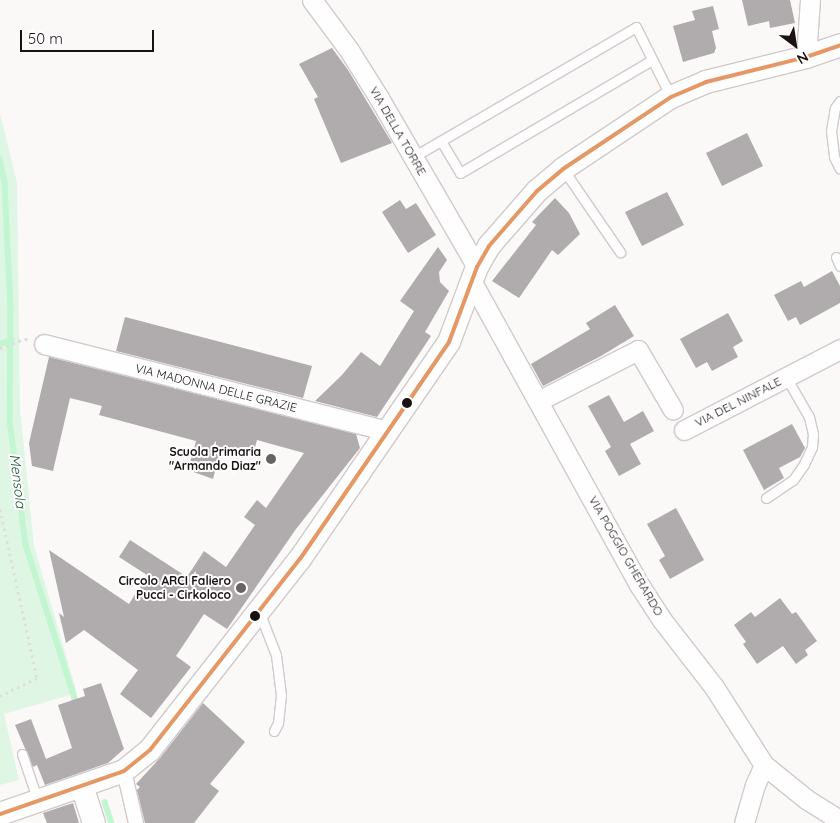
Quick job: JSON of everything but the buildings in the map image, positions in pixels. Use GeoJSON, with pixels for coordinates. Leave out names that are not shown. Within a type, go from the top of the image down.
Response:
{"type":"FeatureCollection","features":[{"type":"Feature","properties":{"kind":"street","name":"VIA DELLA TORRE"},"geometry":{"type":"LineString","coordinates":[[312,0],[349,50],[413,157],[474,275]]}},
{"type":"Feature","properties":{"kind":"street"},"geometry":{"type":"LineString","coordinates":[[806,57],[810,0]]}},
{"type":"Feature","properties":{"kind":"street"},"geometry":{"type":"LineString","coordinates":[[0,814],[119,773],[150,750],[300,558],[448,342],[474,275],[505,227],[537,191],[563,169],[671,97],[706,82],[806,57],[840,44]]}},
{"type":"Feature","properties":{"kind":"street","name":"VIA POGGIO GHERARDO"},"geometry":{"type":"LineString","coordinates":[[474,275],[538,401],[640,586],[662,620],[714,687],[764,765],[806,799],[840,820]]}},
{"type":"Feature","properties":{"kind":"street","name":"VIA MADONNA DELLE GRAZIE"},"geometry":{"type":"LineString","coordinates":[[44,344],[388,430]]}},
{"type":"Feature","properties":{"kind":"street","name":"VIA DEL NINFALE"},"geometry":{"type":"LineString","coordinates":[[538,401],[638,350],[684,430],[840,349]]}},
{"type":"Feature","properties":{"kind":"street"},"geometry":{"type":"LineString","coordinates":[[744,823],[755,785],[764,765]]}},
{"type":"Feature","properties":{"kind":"street"},"geometry":{"type":"LineString","coordinates":[[119,773],[136,823]]}},
{"type":"Feature","properties":{"kind":"street"},"geometry":{"type":"LineString","coordinates":[[85,785],[94,823]]}},
{"type":"Feature","properties":{"kind":"lane"},"geometry":{"type":"LineString","coordinates":[[413,157],[636,27],[671,97]]}},
{"type":"Feature","properties":{"kind":"lane"},"geometry":{"type":"LineString","coordinates":[[441,141],[460,173],[652,60]]}},
{"type":"Feature","properties":{"kind":"lane"},"geometry":{"type":"LineString","coordinates":[[840,101],[836,108],[831,131],[834,157],[840,168]]}},
{"type":"Feature","properties":{"kind":"lane"},"geometry":{"type":"LineString","coordinates":[[563,169],[620,252]]}},
{"type":"Feature","properties":{"kind":"lane"},"geometry":{"type":"LineString","coordinates":[[766,498],[793,480],[804,464],[812,447],[813,434],[809,417],[786,377]]}},
{"type":"Feature","properties":{"kind":"lane"},"geometry":{"type":"LineString","coordinates":[[259,611],[276,655],[281,696],[278,723],[274,731]]}},
{"type":"Feature","properties":{"kind":"lane"},"geometry":{"type":"LineString","coordinates":[[22,754],[38,801]]}},
{"type":"Feature","properties":{"kind":"path"},"geometry":{"type":"LineString","coordinates":[[0,348],[24,339]]}},
{"type":"Feature","properties":{"kind":"path"},"geometry":{"type":"LineString","coordinates":[[0,509],[37,678],[0,696]]}},
{"type":"Feature","properties":{"kind":"green space"},"geometry":{"type":"Polygon","coordinates":[[[0,113],[17,183],[20,409],[34,546],[77,693],[4,714],[19,780],[0,785],[0,113]]]}},
{"type":"Feature","properties":{"kind":"waterway","name":"Mensola"},"geometry":{"type":"LineString","coordinates":[[0,159],[5,183],[11,308],[10,420],[26,545],[77,705]]}},
{"type":"Feature","properties":{"kind":"waterway"},"geometry":{"type":"LineString","coordinates":[[0,344],[11,340]]}},
{"type":"Feature","properties":{"kind":"waterway","name":"Mensola"},"geometry":{"type":"LineString","coordinates":[[105,802],[112,823]]}},
{"type":"Feature","properties":{"kind":"transit line"},"geometry":{"type":"LineString","coordinates":[[0,814],[124,771],[150,750],[300,559],[449,342],[477,267],[489,246],[537,191],[563,169],[671,97],[706,82],[806,57],[840,45]]}},
{"type":"Feature","properties":{"kind":"place","name":"Scuola Primaria \"Armando Diaz\""},"geometry":{"type":"Point","coordinates":[271,459]}},
{"type":"Feature","properties":{"kind":"place","name":"Circolo ARCI Faliero Pucci - Cirkoloco"},"geometry":{"type":"Point","coordinates":[241,588]}}]}
